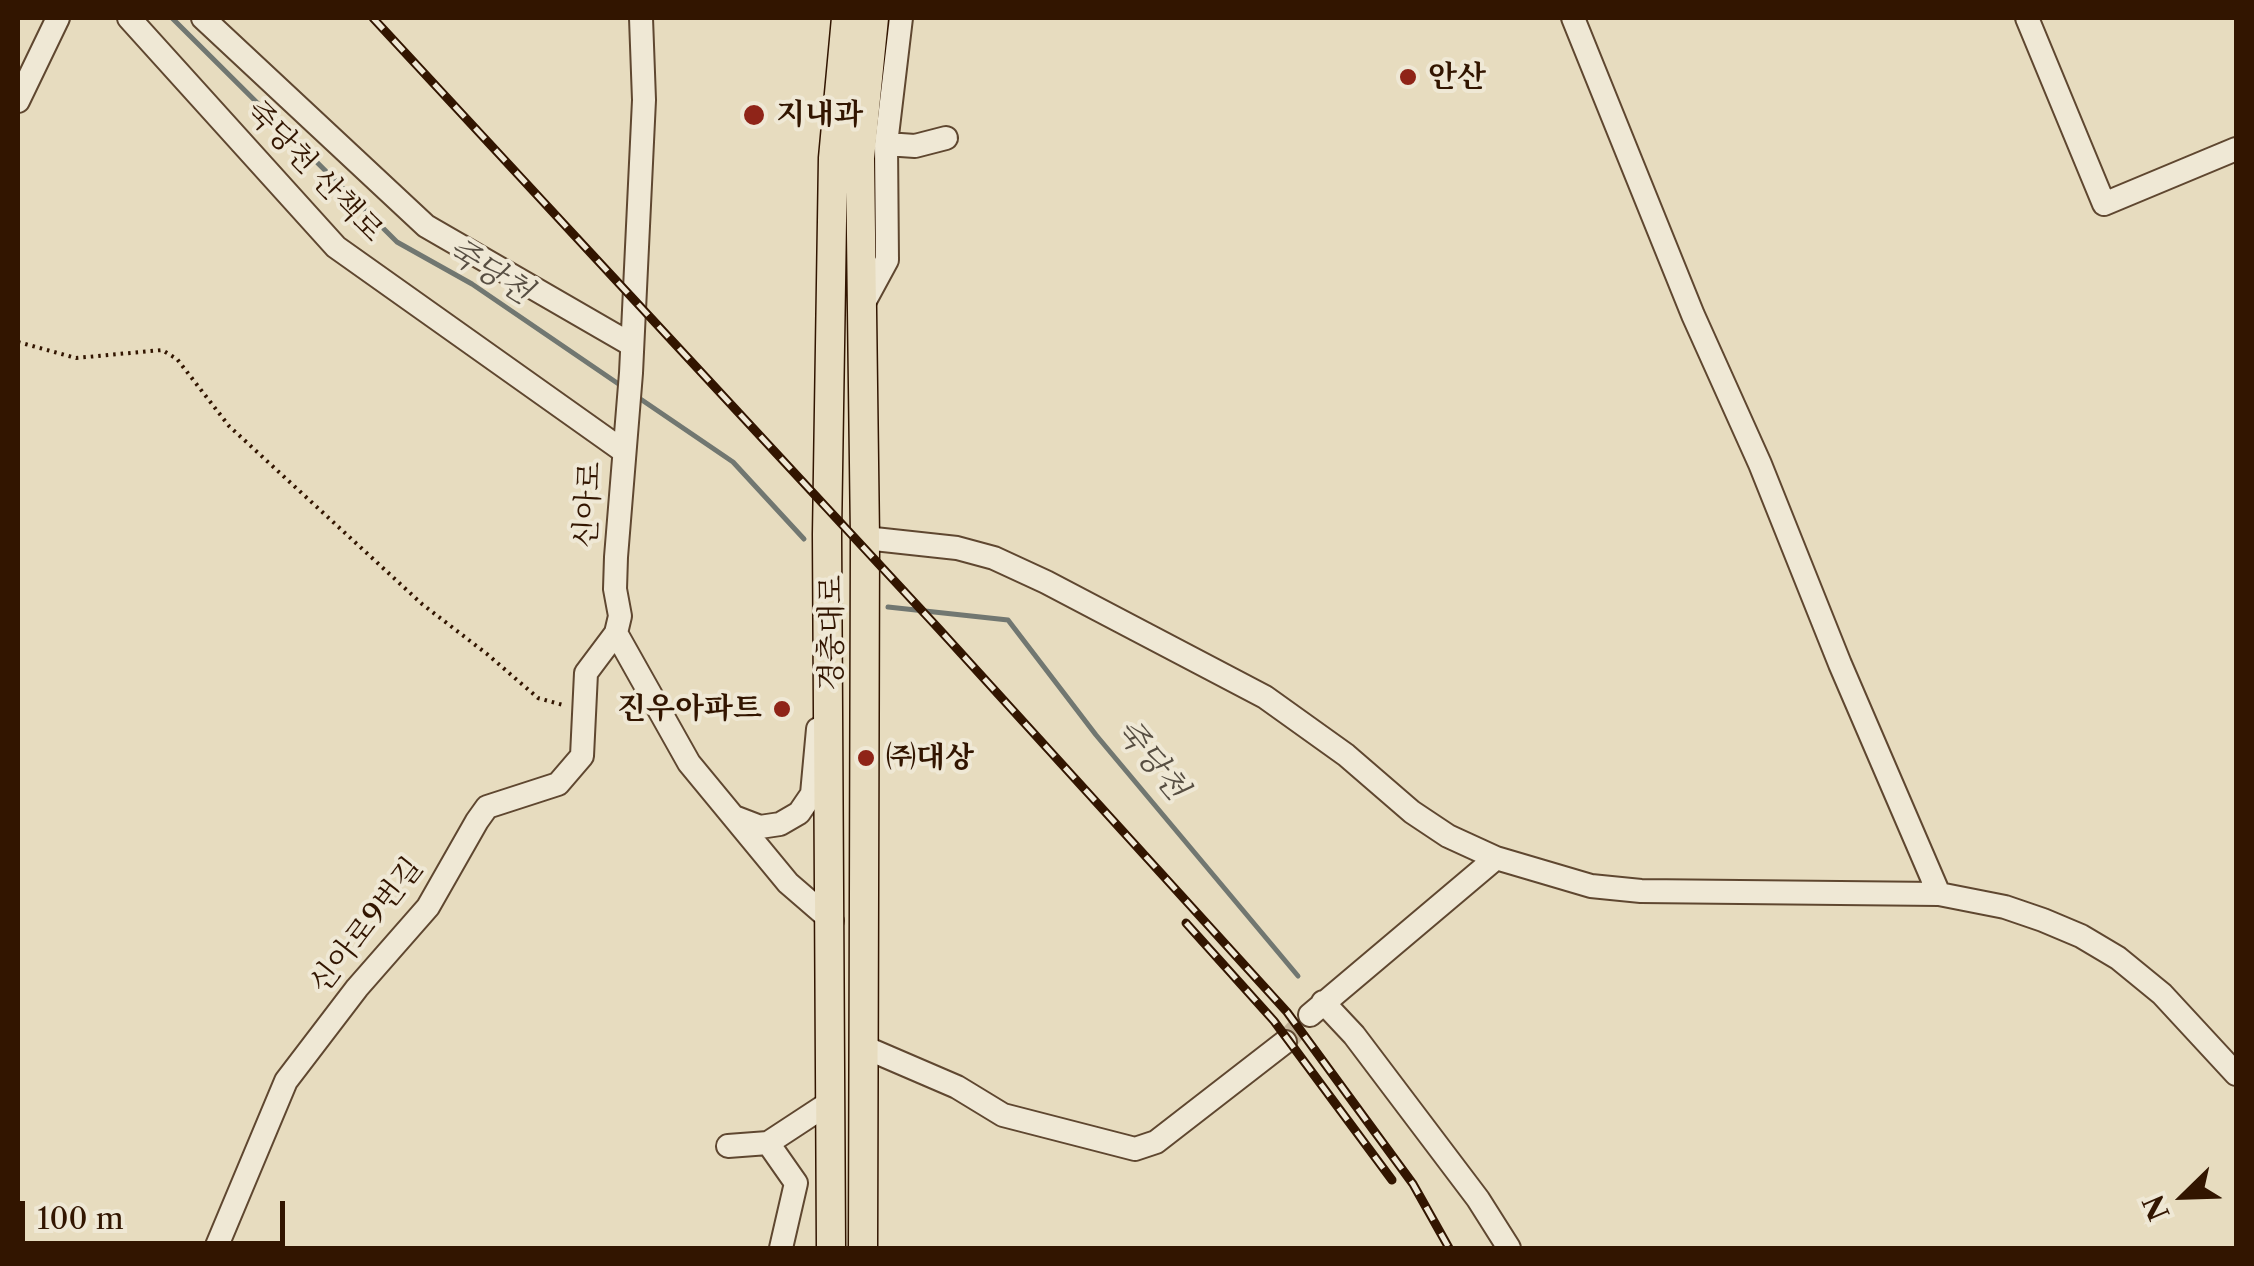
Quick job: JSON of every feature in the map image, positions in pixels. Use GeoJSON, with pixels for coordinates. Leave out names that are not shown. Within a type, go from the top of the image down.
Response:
{"type":"FeatureCollection","features":[{"type":"Feature","properties":{"kind":"main road","name":"경충대로"},"geometry":{"type":"LineString","coordinates":[[831,1248],[828,534],[833,158],[846,18]]}},
{"type":"Feature","properties":{"kind":"main road","name":"경충대로"},"geometry":{"type":"LineString","coordinates":[[863,1248],[860,158],[874,18]]}},
{"type":"Feature","properties":{"kind":"main road"},"geometry":{"type":"LineString","coordinates":[[828,534],[864,538]]}},
{"type":"Feature","properties":{"kind":"main road"},"geometry":{"type":"LineString","coordinates":[[832,921],[864,922]]}},
{"type":"Feature","properties":{"kind":"street"},"geometry":{"type":"LineString","coordinates":[[18,102],[58,18]]}},
{"type":"Feature","properties":{"kind":"street","name":"죽당천 산책로"},"geometry":{"type":"LineString","coordinates":[[128,18],[336,247],[622,450]]}},
{"type":"Feature","properties":{"kind":"street"},"geometry":{"type":"LineString","coordinates":[[203,18],[426,226],[632,345]]}},
{"type":"Feature","properties":{"kind":"street","name":"신아로"},"geometry":{"type":"LineString","coordinates":[[642,18],[644,100],[631,373],[622,450],[615,589],[620,616],[616,633],[689,763],[788,883],[832,921]]}},
{"type":"Feature","properties":{"kind":"street"},"geometry":{"type":"LineString","coordinates":[[862,308],[887,260],[886,144],[901,18]]}},
{"type":"Feature","properties":{"kind":"street"},"geometry":{"type":"LineString","coordinates":[[1573,18],[1939,894]]}},
{"type":"Feature","properties":{"kind":"street"},"geometry":{"type":"LineString","coordinates":[[2028,18],[2104,204],[2236,149]]}},
{"type":"Feature","properties":{"kind":"street"},"geometry":{"type":"LineString","coordinates":[[886,144],[915,146],[946,138]]}},
{"type":"Feature","properties":{"kind":"street"},"geometry":{"type":"LineString","coordinates":[[864,538],[957,548],[994,558],[1046,582],[1265,697],[1346,755],[1412,812],[1448,836],[1496,858],[1591,886],[1642,891],[1939,894],[2004,907],[2082,936],[2118,958],[2162,994],[2236,1074]]}},
{"type":"Feature","properties":{"kind":"street","name":"신아로9번길"},"geometry":{"type":"LineString","coordinates":[[216,1248],[286,1082],[357,988],[428,907],[487,807],[558,784],[582,756],[586,672],[616,633]]}},
{"type":"Feature","properties":{"kind":"street"},"geometry":{"type":"LineString","coordinates":[[732,816],[760,827],[780,824],[799,813],[812,794],[818,731],[828,697]]}},
{"type":"Feature","properties":{"kind":"street"},"geometry":{"type":"LineString","coordinates":[[1496,858],[1316,1009],[1354,1035],[1478,1199],[1508,1248]]}},
{"type":"Feature","properties":{"kind":"street"},"geometry":{"type":"LineString","coordinates":[[864,1048],[957,1087],[1003,1115],[1136,1149],[1156,1142],[1285,1042]]}},
{"type":"Feature","properties":{"kind":"street"},"geometry":{"type":"LineString","coordinates":[[728,1146],[768,1143],[832,1101]]}},
{"type":"Feature","properties":{"kind":"street"},"geometry":{"type":"LineString","coordinates":[[768,1143],[796,1183],[781,1248]]}},
{"type":"Feature","properties":{"kind":"street"},"geometry":{"type":"LineString","coordinates":[[796,1183],[830,1183]]}},
{"type":"Feature","properties":{"kind":"path"},"geometry":{"type":"LineString","coordinates":[[18,342],[76,358],[162,350],[177,360],[229,426],[422,604],[538,698],[582,710]]}},
{"type":"Feature","properties":{"kind":"waterway","name":"죽당천"},"geometry":{"type":"LineString","coordinates":[[172,18],[397,242],[472,284],[623,387]]}},
{"type":"Feature","properties":{"kind":"waterway","name":"죽당천"},"geometry":{"type":"LineString","coordinates":[[636,396],[733,462],[804,539]]}},
{"type":"Feature","properties":{"kind":"waterway","name":"죽당천"},"geometry":{"type":"LineString","coordinates":[[888,607],[1008,620],[1096,735],[1298,976]]}},
{"type":"Feature","properties":{"kind":"tunnel"},"geometry":{"type":"LineString","coordinates":[[1285,1042],[1310,1015]]}},
{"type":"Feature","properties":{"kind":"railway"},"geometry":{"type":"LineString","coordinates":[[373,18],[939,629],[1287,1012],[1413,1184],[1449,1248]]}},
{"type":"Feature","properties":{"kind":"railway"},"geometry":{"type":"LineString","coordinates":[[1186,923],[1274,1021],[1392,1180]]}},
{"type":"Feature","properties":{"kind":"place","name":"안산"},"geometry":{"type":"Point","coordinates":[1408,77]}},
{"type":"Feature","properties":{"kind":"place","name":"지내과"},"geometry":{"type":"Point","coordinates":[754,115]}},
{"type":"Feature","properties":{"kind":"place","name":"진우아파트"},"geometry":{"type":"Point","coordinates":[782,709]}},
{"type":"Feature","properties":{"kind":"place","name":"㈜대상"},"geometry":{"type":"Point","coordinates":[866,758]}}]}
